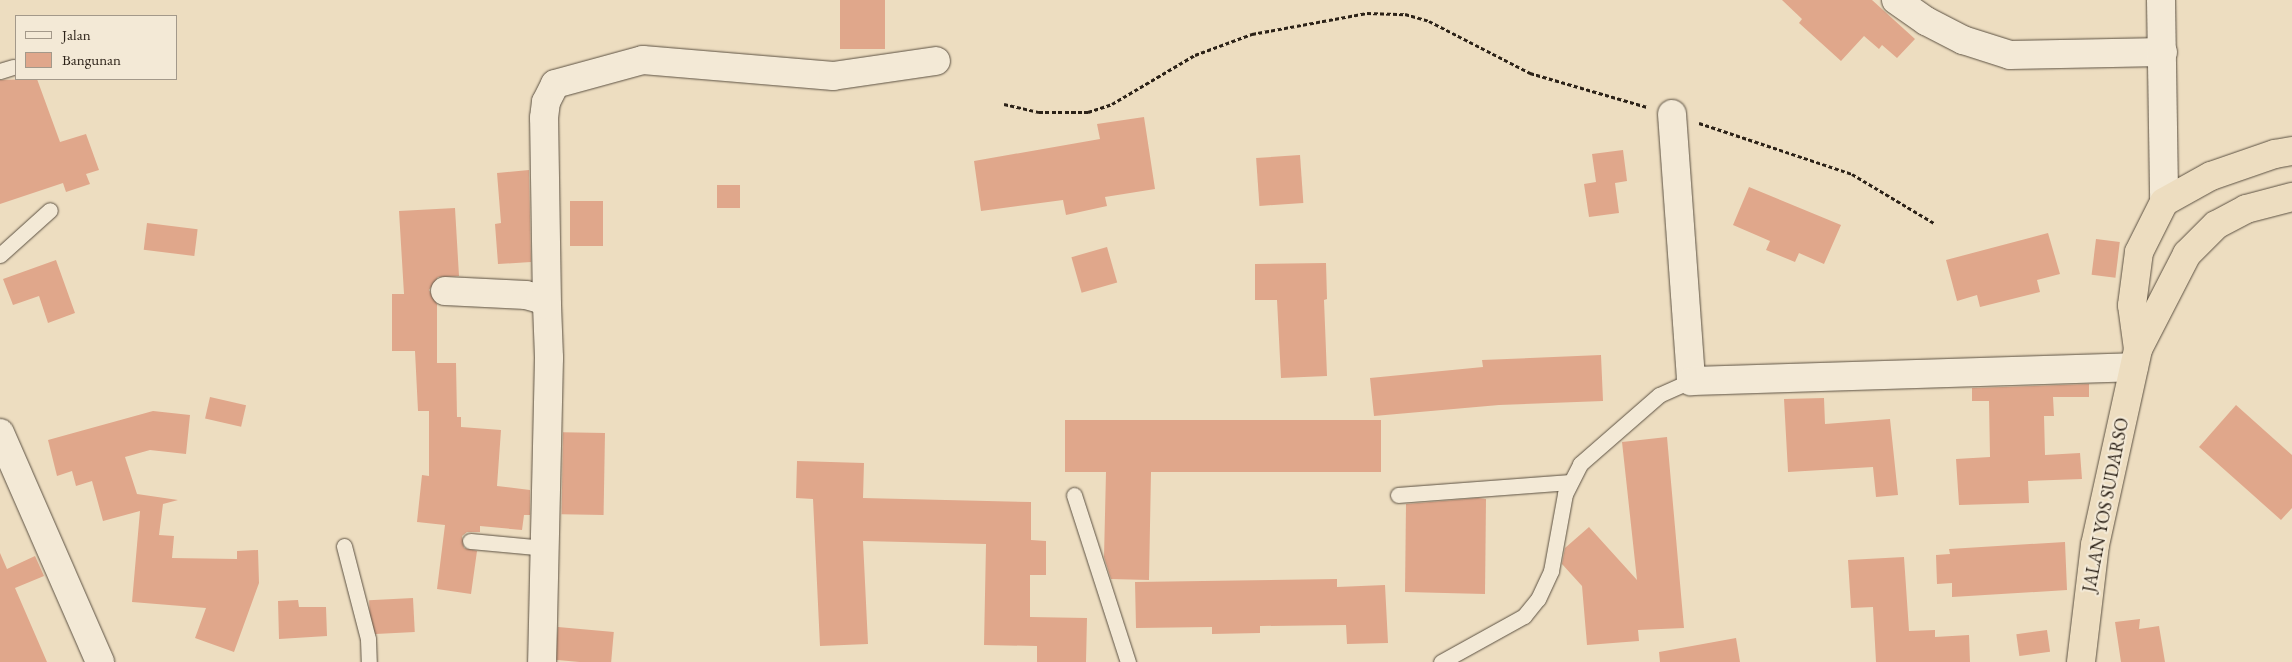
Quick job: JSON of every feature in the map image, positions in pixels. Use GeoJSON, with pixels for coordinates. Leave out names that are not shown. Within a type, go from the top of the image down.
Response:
{"type":"FeatureCollection","features":[{"type":"Feature","properties":{"kind":"highway"},"geometry":{"type":"LineString","coordinates":[[2164,202],[2211,176],[2275,154],[2292,151]]}},
{"type":"Feature","properties":{"kind":"highway","name":"JALAN YOS SUDARSO"},"geometry":{"type":"LineString","coordinates":[[2081,662],[2095,545],[2136,358],[2187,254],[2216,225],[2246,209],[2292,197]]}},
{"type":"Feature","properties":{"kind":"highway","name":"JALAN YOS SUDARSO"},"geometry":{"type":"LineString","coordinates":[[2136,358],[2132,305],[2140,252],[2164,202]]}},
{"type":"Feature","properties":{"kind":"street"},"geometry":{"type":"LineString","coordinates":[[1896,0],[1926,21],[1963,40],[2002,53],[2163,52]]}},
{"type":"Feature","properties":{"kind":"street"},"geometry":{"type":"LineString","coordinates":[[2161,0],[2164,202]]}},
{"type":"Feature","properties":{"kind":"street"},"geometry":{"type":"LineString","coordinates":[[542,662],[549,358],[544,118],[546,102],[556,84],[643,60],[833,76],[936,61]]}},
{"type":"Feature","properties":{"kind":"street"},"geometry":{"type":"LineString","coordinates":[[1672,114],[1691,381],[2136,358]]}},
{"type":"Feature","properties":{"kind":"street"},"geometry":{"type":"LineString","coordinates":[[445,291],[526,295],[540,298],[547,305]]}},
{"type":"Feature","properties":{"kind":"street"},"geometry":{"type":"LineString","coordinates":[[0,434],[100,662]]}},
{"type":"Feature","properties":{"kind":"lane"},"geometry":{"type":"LineString","coordinates":[[0,255],[50,210]]}},
{"type":"Feature","properties":{"kind":"lane"},"geometry":{"type":"LineString","coordinates":[[1441,662],[1506,629],[1524,616],[1538,599],[1551,571],[1570,482],[1580,464],[1659,395],[1691,381]]}},
{"type":"Feature","properties":{"kind":"lane"},"geometry":{"type":"LineString","coordinates":[[1398,495],[1570,482]]}},
{"type":"Feature","properties":{"kind":"lane"},"geometry":{"type":"LineString","coordinates":[[1074,495],[1128,662]]}},
{"type":"Feature","properties":{"kind":"lane"},"geometry":{"type":"LineString","coordinates":[[470,541],[545,548]]}},
{"type":"Feature","properties":{"kind":"lane"},"geometry":{"type":"LineString","coordinates":[[344,546],[368,639],[370,662]]}},
{"type":"Feature","properties":{"kind":"path"},"geometry":{"type":"LineString","coordinates":[[1004,104],[1038,112],[1088,112],[1112,104],[1196,55],[1252,34],[1367,14],[1405,14],[1429,21],[1467,38],[1530,73],[1672,114],[1852,174],[1934,223]]}},
{"type":"Feature","properties":{"kind":"building"},"geometry":{"type":"Polygon","coordinates":[[[840,0],[885,0],[885,49],[840,49],[840,0]]]}},
{"type":"Feature","properties":{"kind":"building"},"geometry":{"type":"Polygon","coordinates":[[[1782,0],[1872,0],[1915,39],[1897,58],[1882,45],[1879,49],[1864,36],[1841,61],[1799,23],[1802,19],[1782,0]]]}},
{"type":"Feature","properties":{"kind":"building"},"geometry":{"type":"Polygon","coordinates":[[[0,80],[37,80],[60,142],[86,134],[99,170],[86,174],[90,184],[66,192],[63,183],[0,204],[0,80]]]}},
{"type":"Feature","properties":{"kind":"building"},"geometry":{"type":"Polygon","coordinates":[[[1144,117],[1155,189],[1105,197],[1107,206],[1066,215],[1063,200],[981,211],[974,161],[1100,139],[1097,124],[1144,117]]]}},
{"type":"Feature","properties":{"kind":"building"},"geometry":{"type":"Polygon","coordinates":[[[1623,150],[1627,181],[1615,183],[1619,213],[1589,217],[1584,184],[1596,182],[1592,154],[1623,150]]]}},
{"type":"Feature","properties":{"kind":"building"},"geometry":{"type":"Polygon","coordinates":[[[1300,155],[1303,203],[1259,206],[1256,158],[1300,155]]]}},
{"type":"Feature","properties":{"kind":"building"},"geometry":{"type":"Polygon","coordinates":[[[529,170],[531,262],[498,264],[495,224],[501,223],[497,173],[529,170]]]}},
{"type":"Feature","properties":{"kind":"building"},"geometry":{"type":"Polygon","coordinates":[[[717,185],[740,185],[740,208],[717,208],[717,185]]]}},
{"type":"Feature","properties":{"kind":"building"},"geometry":{"type":"Polygon","coordinates":[[[1749,187],[1841,225],[1824,264],[1799,253],[1795,262],[1766,250],[1770,241],[1733,225],[1749,187]]]}},
{"type":"Feature","properties":{"kind":"building"},"geometry":{"type":"Polygon","coordinates":[[[570,201],[603,201],[603,246],[570,246],[570,201]]]}},
{"type":"Feature","properties":{"kind":"building"},"geometry":{"type":"Polygon","coordinates":[[[455,208],[459,276],[438,277],[429,290],[437,304],[437,363],[456,363],[457,417],[461,417],[461,427],[501,430],[497,486],[530,490],[530,515],[524,515],[522,530],[480,526],[480,532],[467,532],[462,536],[464,548],[477,551],[471,594],[437,589],[445,525],[417,522],[422,475],[429,476],[429,411],[418,411],[415,351],[392,351],[392,294],[404,294],[399,211],[455,208]]]}},
{"type":"Feature","properties":{"kind":"building"},"geometry":{"type":"Polygon","coordinates":[[[147,223],[198,229],[194,256],[144,250],[147,223]]]}},
{"type":"Feature","properties":{"kind":"building"},"geometry":{"type":"Polygon","coordinates":[[[2048,233],[2060,274],[2037,280],[2040,292],[1980,307],[1977,295],[1957,301],[1946,260],[2048,233]]]}},
{"type":"Feature","properties":{"kind":"building"},"geometry":{"type":"Polygon","coordinates":[[[2096,239],[2120,242],[2115,278],[2092,275],[2096,239]]]}},
{"type":"Feature","properties":{"kind":"building"},"geometry":{"type":"Polygon","coordinates":[[[1107,247],[1117,283],[1082,293],[1071,257],[1107,247]]]}},
{"type":"Feature","properties":{"kind":"building"},"geometry":{"type":"Polygon","coordinates":[[[56,260],[75,313],[48,323],[39,296],[13,305],[3,279],[56,260]]]}},
{"type":"Feature","properties":{"kind":"building"},"geometry":{"type":"Polygon","coordinates":[[[1326,263],[1327,299],[1324,300],[1327,376],[1281,378],[1277,300],[1255,300],[1255,264],[1326,263]]]}},
{"type":"Feature","properties":{"kind":"building"},"geometry":{"type":"Polygon","coordinates":[[[1601,355],[1603,401],[1499,405],[1374,416],[1370,378],[1483,367],[1482,360],[1601,355]]]}},
{"type":"Feature","properties":{"kind":"building"},"geometry":{"type":"Polygon","coordinates":[[[2089,384],[2089,397],[2053,397],[2054,416],[2044,416],[2045,455],[2080,453],[2082,479],[2028,481],[2029,503],[1959,505],[1956,459],[1990,457],[1989,401],[1972,401],[1972,388],[2089,384]]]}},
{"type":"Feature","properties":{"kind":"building"},"geometry":{"type":"Polygon","coordinates":[[[210,397],[246,405],[241,427],[205,418],[210,397]]]}},
{"type":"Feature","properties":{"kind":"building"},"geometry":{"type":"Polygon","coordinates":[[[1824,398],[1825,424],[1890,419],[1898,495],[1876,497],[1873,467],[1788,472],[1784,399],[1824,398]]]}},
{"type":"Feature","properties":{"kind":"building"},"geometry":{"type":"Polygon","coordinates":[[[2236,405],[2292,455],[2292,508],[2281,520],[2199,447],[2236,405]]]}},
{"type":"Feature","properties":{"kind":"building"},"geometry":{"type":"Polygon","coordinates":[[[153,411],[190,415],[186,454],[150,450],[125,457],[137,494],[178,500],[163,504],[159,535],[174,536],[172,558],[237,559],[237,551],[258,550],[259,583],[234,652],[195,638],[206,608],[132,602],[140,511],[103,521],[92,481],[76,486],[72,471],[57,476],[48,440],[153,411]]]}},
{"type":"Feature","properties":{"kind":"building"},"geometry":{"type":"Polygon","coordinates":[[[1065,420],[1381,420],[1381,472],[1151,472],[1149,580],[1111,579],[1104,557],[1106,472],[1065,472],[1065,420]]]}},
{"type":"Feature","properties":{"kind":"building"},"geometry":{"type":"Polygon","coordinates":[[[563,432],[605,433],[604,515],[562,514],[563,432]]]}},
{"type":"Feature","properties":{"kind":"building"},"geometry":{"type":"Polygon","coordinates":[[[1667,437],[1684,628],[1638,630],[1639,641],[1587,645],[1582,586],[1562,564],[1565,548],[1589,527],[1637,580],[1622,442],[1667,437]]]}},
{"type":"Feature","properties":{"kind":"building"},"geometry":{"type":"Polygon","coordinates":[[[797,461],[864,463],[863,498],[1031,502],[1031,540],[1046,541],[1046,575],[1030,575],[1030,617],[1087,618],[1086,662],[1037,662],[1037,646],[984,645],[986,544],[863,541],[868,644],[820,646],[813,499],[796,498],[797,461]]]}},
{"type":"Feature","properties":{"kind":"building"},"geometry":{"type":"Polygon","coordinates":[[[1486,499],[1485,594],[1405,592],[1406,504],[1486,499]]]}},
{"type":"Feature","properties":{"kind":"building"},"geometry":{"type":"Polygon","coordinates":[[[2065,542],[2067,590],[1952,597],[1952,583],[1937,584],[1936,555],[1950,554],[1949,549],[2065,542]]]}},
{"type":"Feature","properties":{"kind":"building"},"geometry":{"type":"Polygon","coordinates":[[[0,553],[7,569],[35,556],[44,576],[15,588],[47,662],[0,662],[0,553]]]}},
{"type":"Feature","properties":{"kind":"building"},"geometry":{"type":"Polygon","coordinates":[[[1904,557],[1909,631],[1935,630],[1935,637],[1969,635],[1970,662],[1876,662],[1873,607],[1851,608],[1848,560],[1904,557]]]}},
{"type":"Feature","properties":{"kind":"building"},"geometry":{"type":"Polygon","coordinates":[[[1337,579],[1337,587],[1385,585],[1388,643],[1347,644],[1346,625],[1260,626],[1260,633],[1212,634],[1212,627],[1136,628],[1135,582],[1337,579]]]}},
{"type":"Feature","properties":{"kind":"building"},"geometry":{"type":"Polygon","coordinates":[[[413,598],[415,632],[371,634],[369,600],[413,598]]]}},
{"type":"Feature","properties":{"kind":"building"},"geometry":{"type":"Polygon","coordinates":[[[298,600],[299,607],[326,607],[327,636],[279,639],[278,601],[298,600]]]}},
{"type":"Feature","properties":{"kind":"building"},"geometry":{"type":"Polygon","coordinates":[[[2140,619],[2139,629],[2159,626],[2165,662],[2121,662],[2115,622],[2140,619]]]}},
{"type":"Feature","properties":{"kind":"building"},"geometry":{"type":"Polygon","coordinates":[[[558,627],[614,632],[611,662],[555,660],[558,627]]]}},
{"type":"Feature","properties":{"kind":"building"},"geometry":{"type":"Polygon","coordinates":[[[2047,630],[2050,652],[2019,656],[2016,634],[2047,630]]]}},
{"type":"Feature","properties":{"kind":"building"},"geometry":{"type":"Polygon","coordinates":[[[1736,638],[1740,662],[1660,662],[1659,652],[1736,638]]]}}]}
